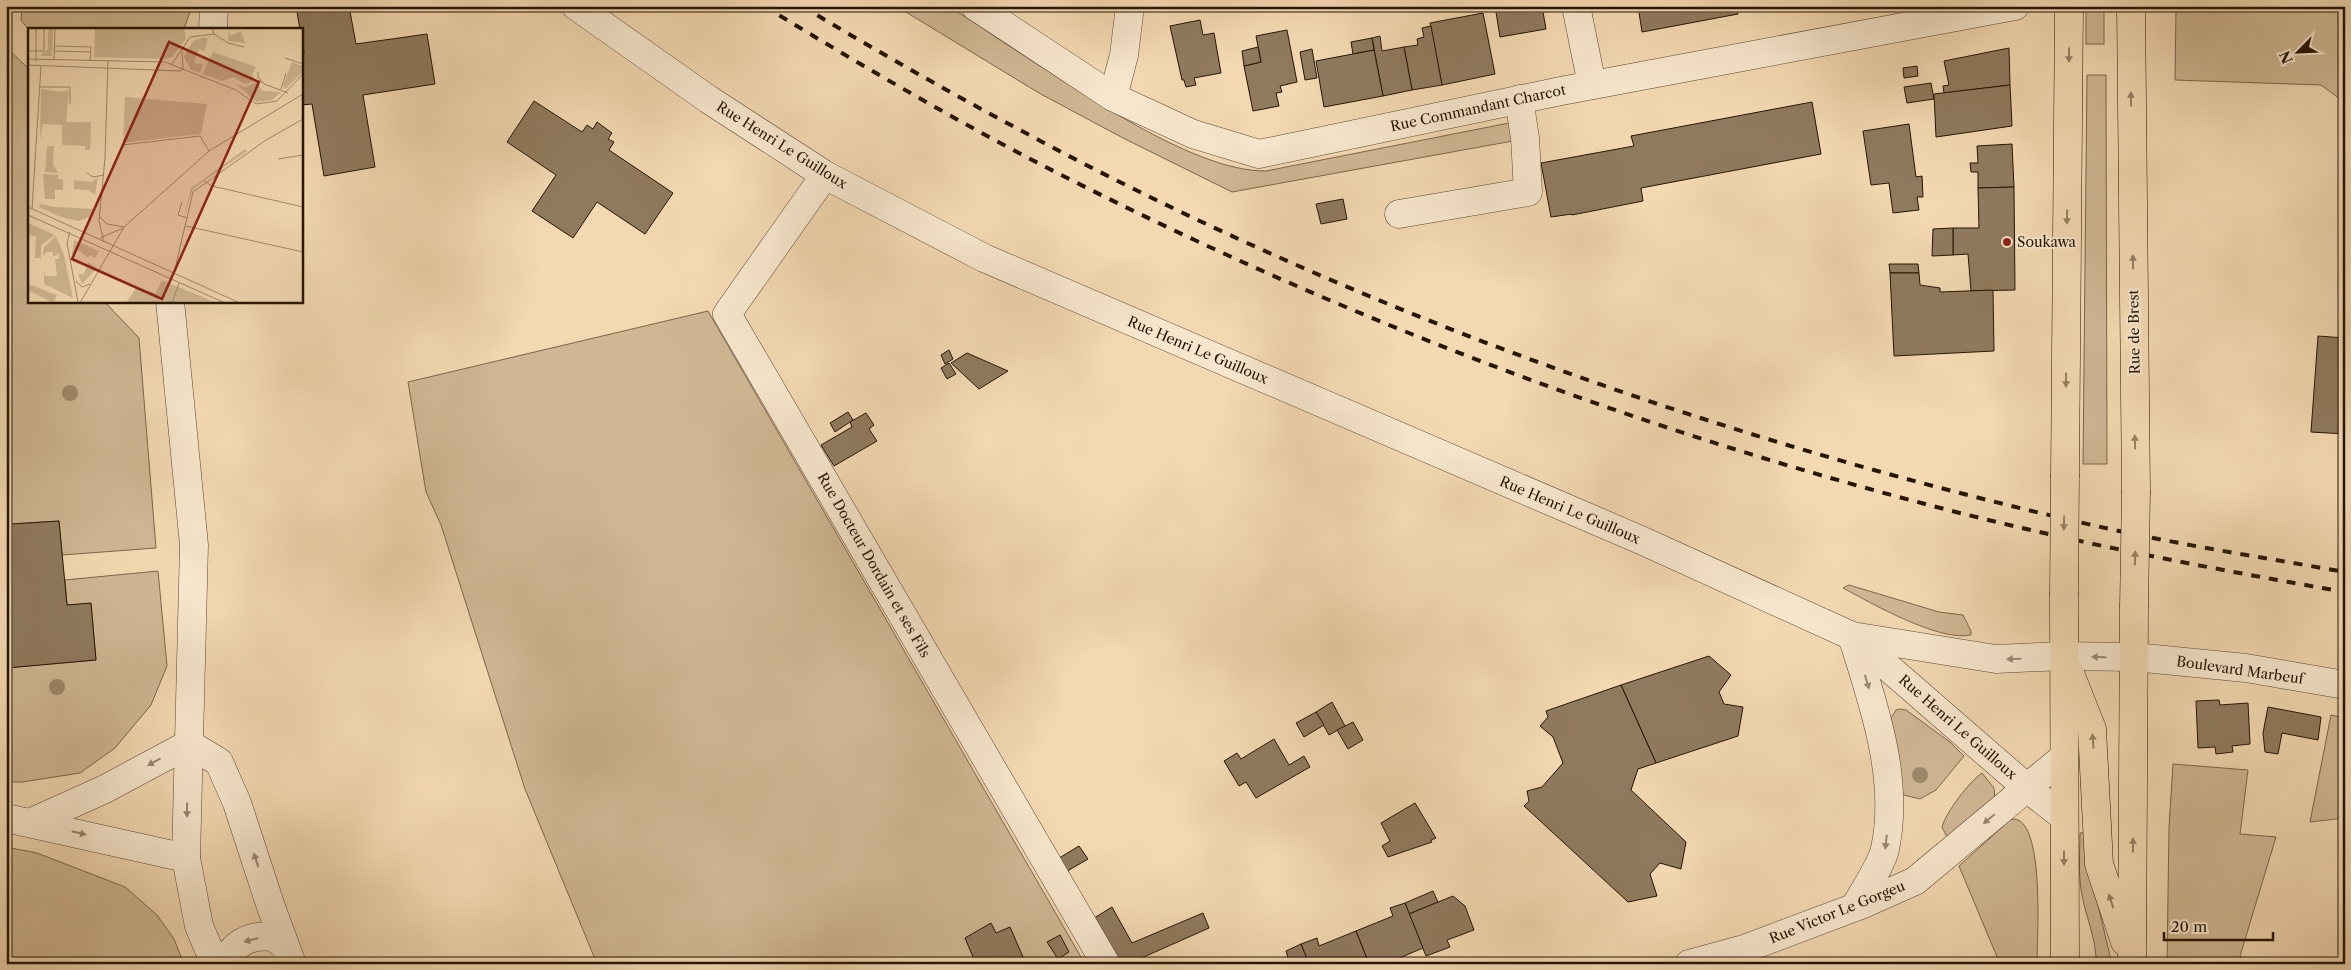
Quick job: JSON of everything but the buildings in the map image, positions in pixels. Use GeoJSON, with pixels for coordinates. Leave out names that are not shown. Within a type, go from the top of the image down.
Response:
{"type":"FeatureCollection","features":[{"type":"Feature","properties":{"kind":"main road"},"geometry":{"type":"LineString","coordinates":[[2065,964],[2063,656],[2069,6]]}},
{"type":"Feature","properties":{"kind":"main road","name":"Rue de Brest"},"geometry":{"type":"LineString","coordinates":[[2131,6],[2136,491],[2132,964]]}},
{"type":"Feature","properties":{"kind":"main road"},"geometry":{"type":"LineString","coordinates":[[2063,656],[2092,729],[2099,864],[2132,964]]}},
{"type":"Feature","properties":{"kind":"street"},"geometry":{"type":"LineString","coordinates":[[213,28],[214,6]]}},
{"type":"Feature","properties":{"kind":"street","name":"Rue Henri Le Guilloux"},"geometry":{"type":"LineString","coordinates":[[576,6],[708,99],[825,175],[984,258],[1643,541],[1852,636],[1996,659],[2063,656],[2134,657]]}},
{"type":"Feature","properties":{"kind":"street","name":"Rue Commandant Charcot"},"geometry":{"type":"LineString","coordinates":[[975,6],[1113,97],[1194,134],[1259,154],[1519,99],[2015,6]]}},
{"type":"Feature","properties":{"kind":"street"},"geometry":{"type":"LineString","coordinates":[[1113,97],[1124,55],[1130,6]]}},
{"type":"Feature","properties":{"kind":"street"},"geometry":{"type":"LineString","coordinates":[[1576,6],[1592,85]]}},
{"type":"Feature","properties":{"kind":"street"},"geometry":{"type":"LineString","coordinates":[[1399,214],[1528,192],[1525,138],[1519,99]]}},
{"type":"Feature","properties":{"kind":"street","name":"Rue Docteur Dordain et ses Fils"},"geometry":{"type":"LineString","coordinates":[[825,175],[727,314],[1106,964]]}},
{"type":"Feature","properties":{"kind":"street"},"geometry":{"type":"LineString","coordinates":[[170,302],[194,545],[186,858],[199,926],[215,964]]}},
{"type":"Feature","properties":{"kind":"street"},"geometry":{"type":"LineString","coordinates":[[1852,636],[1873,702],[1890,799],[1885,851],[1855,907]]}},
{"type":"Feature","properties":{"kind":"street","name":"Rue Henri Le Guilloux"},"geometry":{"type":"LineString","coordinates":[[1852,636],[2027,788],[2064,817]]}},
{"type":"Feature","properties":{"kind":"street","name":"Boulevard Marbeuf"},"geometry":{"type":"LineString","coordinates":[[2134,657],[2246,668],[2345,685]]}},
{"type":"Feature","properties":{"kind":"street"},"geometry":{"type":"LineString","coordinates":[[19,820],[106,789],[189,744]]}},
{"type":"Feature","properties":{"kind":"street"},"geometry":{"type":"LineString","coordinates":[[189,744],[219,762],[237,803],[289,954]]}},
{"type":"Feature","properties":{"kind":"street","name":"Rue Victor Le Gorgeu"},"geometry":{"type":"LineString","coordinates":[[1689,964],[1744,949],[1855,907],[1914,881],[2064,757]]}},
{"type":"Feature","properties":{"kind":"street"},"geometry":{"type":"LineString","coordinates":[[19,820],[186,858]]}},
{"type":"Feature","properties":{"kind":"street"},"geometry":{"type":"LineString","coordinates":[[226,964],[236,945],[252,938],[272,937],[289,954]]}},
{"type":"Feature","properties":{"kind":"shaded area"},"geometry":{"type":"Polygon","coordinates":[[[934,5],[950,8],[1061,80],[1131,122],[1202,157],[1236,167],[1266,171],[1514,122],[1518,140],[1232,192],[1123,138],[1039,93],[896,6],[934,5]]]}},
{"type":"Feature","properties":{"kind":"shaded area"},"geometry":{"type":"Polygon","coordinates":[[[22,6],[192,6],[184,28],[28,29],[21,20],[22,6]]]}},
{"type":"Feature","properties":{"kind":"shaded area"},"geometry":{"type":"Polygon","coordinates":[[[2086,6],[2104,6],[2104,44],[2086,44],[2086,6]]]}},
{"type":"Feature","properties":{"kind":"shaded area"},"geometry":{"type":"Polygon","coordinates":[[[2176,6],[2345,6],[2345,136],[2340,99],[2321,85],[2175,80],[2176,6]]]}},
{"type":"Feature","properties":{"kind":"shaded area"},"geometry":{"type":"Polygon","coordinates":[[[6,47],[28,68],[28,302],[105,302],[139,338],[156,548],[62,555],[59,521],[12,524],[12,529],[6,530],[6,47]]]}},
{"type":"Feature","properties":{"kind":"shaded area"},"geometry":{"type":"Polygon","coordinates":[[[2087,75],[2106,75],[2107,464],[2083,464],[2087,75]]]}},
{"type":"Feature","properties":{"kind":"shaded area"},"geometry":{"type":"Polygon","coordinates":[[[708,311],[1085,964],[597,964],[525,789],[441,525],[426,492],[408,382],[708,311]]]}},
{"type":"Feature","properties":{"kind":"shaded area"},"geometry":{"type":"Polygon","coordinates":[[[158,571],[167,666],[151,705],[115,748],[80,773],[22,782],[6,782],[6,668],[96,660],[91,604],[67,605],[65,580],[158,571]]]}},
{"type":"Feature","properties":{"kind":"shaded area"},"geometry":{"type":"Polygon","coordinates":[[[1849,585],[1939,612],[1963,615],[1971,635],[1957,636],[1941,633],[1905,620],[1843,588],[1849,585]]]}},
{"type":"Feature","properties":{"kind":"shaded area"},"geometry":{"type":"Polygon","coordinates":[[[1896,710],[1906,710],[1950,742],[1964,756],[1936,790],[1920,799],[1900,794],[1899,756],[1891,718],[1896,710]]]}},
{"type":"Feature","properties":{"kind":"shaded area"},"geometry":{"type":"Polygon","coordinates":[[[2331,715],[2345,718],[2345,818],[2310,822],[2331,715]]]}},
{"type":"Feature","properties":{"kind":"shaded area"},"geometry":{"type":"Polygon","coordinates":[[[2173,764],[2248,770],[2240,834],[2276,837],[2240,956],[2245,964],[2167,964],[2169,828],[2173,764]]]}},
{"type":"Feature","properties":{"kind":"shaded area"},"geometry":{"type":"Polygon","coordinates":[[[1982,773],[1994,788],[1995,798],[1948,839],[1942,827],[1948,813],[1959,797],[1982,773]]]}},
{"type":"Feature","properties":{"kind":"shaded area"},"geometry":{"type":"Polygon","coordinates":[[[2015,819],[2025,826],[2031,840],[2035,860],[2038,908],[2037,964],[2000,964],[1959,866],[2010,820],[2015,819]]]}},
{"type":"Feature","properties":{"kind":"shaded area"},"geometry":{"type":"Polygon","coordinates":[[[2089,832],[2090,872],[2112,964],[2096,964],[2093,938],[2082,895],[2080,833],[2089,832]]]}},
{"type":"Feature","properties":{"kind":"shaded area"},"geometry":{"type":"Polygon","coordinates":[[[6,847],[37,853],[125,887],[157,915],[174,939],[184,964],[6,964],[6,847]]]}},
{"type":"Feature","properties":{"kind":"railway"},"geometry":{"type":"LineString","coordinates":[[764,6],[968,126],[1148,218],[1371,318],[1485,363],[1600,405],[1717,444],[1834,479],[1952,511],[2148,555],[2345,592]]}},
{"type":"Feature","properties":{"kind":"railway"},"geometry":{"type":"LineString","coordinates":[[802,6],[986,112],[1172,208],[1298,266],[1427,320],[1557,369],[1689,414],[1823,455],[1957,492],[2123,532],[2345,572]]}},
{"type":"Feature","properties":{"kind":"place","name":"Soukawa"},"geometry":{"type":"Point","coordinates":[2007,242]}}]}
